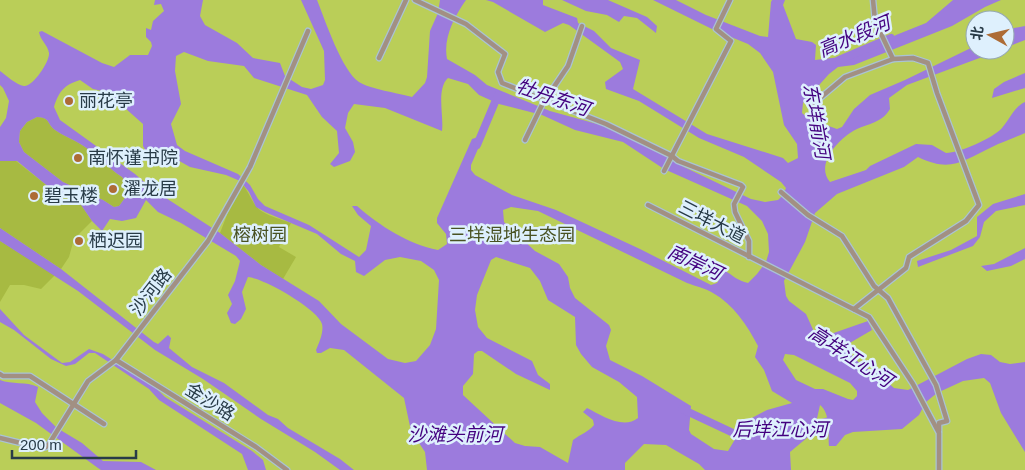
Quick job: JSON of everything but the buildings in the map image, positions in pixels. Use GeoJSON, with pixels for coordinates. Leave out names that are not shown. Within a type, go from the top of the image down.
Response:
{"type":"FeatureCollection","features":[{"type":"Feature","properties":{"kind":"street"},"geometry":{"type":"LineString","coordinates":[[379,58],[406,0]]}},
{"type":"Feature","properties":{"kind":"street"},"geometry":{"type":"LineString","coordinates":[[415,0],[466,24],[505,54],[498,72],[502,83],[606,124],[672,156],[678,161],[741,185],[743,187],[734,204],[735,212],[749,241],[749,256]]}},
{"type":"Feature","properties":{"kind":"street"},"geometry":{"type":"LineString","coordinates":[[664,171],[731,41],[716,29],[730,0]]}},
{"type":"Feature","properties":{"kind":"street"},"geometry":{"type":"LineString","coordinates":[[873,0],[875,21],[892,57]]}},
{"type":"Feature","properties":{"kind":"street"},"geometry":{"type":"LineString","coordinates":[[525,140],[544,101],[568,66],[582,26]]}},
{"type":"Feature","properties":{"kind":"street","name":"沙河路"},"geometry":{"type":"LineString","coordinates":[[74,405],[88,381],[116,360],[208,241],[250,167],[308,31]]}},
{"type":"Feature","properties":{"kind":"street"},"geometry":{"type":"LineString","coordinates":[[813,104],[845,76],[892,57],[913,58],[928,63],[979,205],[966,220],[909,257],[906,268],[854,310],[869,317],[913,384],[926,406],[938,433]]}},
{"type":"Feature","properties":{"kind":"street"},"geometry":{"type":"LineString","coordinates":[[783,193],[807,215],[842,236],[874,286],[880,289],[888,298],[936,385],[947,421],[939,422],[939,470]]}},
{"type":"Feature","properties":{"kind":"street","name":"三垟大道"},"geometry":{"type":"LineString","coordinates":[[648,205],[854,310]]}},
{"type":"Feature","properties":{"kind":"street","name":"金沙路"},"geometry":{"type":"LineString","coordinates":[[116,360],[256,447],[287,470]]}},
{"type":"Feature","properties":{"kind":"street"},"geometry":{"type":"LineString","coordinates":[[0,374],[3,376],[30,376],[104,424]]}},
{"type":"Feature","properties":{"kind":"street"},"geometry":{"type":"LineString","coordinates":[[0,438],[41,448],[46,447],[74,405]]}},
{"type":"Feature","properties":{"kind":"green space","name":"三垟湿地生态园"},"geometry":{"type":"Polygon","coordinates":[[[0,0],[1025,0],[1025,470],[0,470],[0,0]]]}},
{"type":"Feature","properties":{"kind":"green space"},"geometry":{"type":"Polygon","coordinates":[[[37,117],[46,120],[55,130],[79,143],[122,177],[128,188],[119,206],[114,207],[63,182],[24,152],[19,142],[20,131],[27,122],[37,117]]]}},
{"type":"Feature","properties":{"kind":"green space"},"geometry":{"type":"Polygon","coordinates":[[[0,161],[16,161],[50,188],[81,205],[92,221],[74,239],[69,257],[61,269],[0,228],[0,161]]]}},
{"type":"Feature","properties":{"kind":"green space","name":"榕树园"},"geometry":{"type":"Polygon","coordinates":[[[240,181],[258,208],[267,214],[291,223],[279,247],[296,257],[283,279],[261,265],[220,233],[240,181]]]}},
{"type":"Feature","properties":{"kind":"green space"},"geometry":{"type":"Polygon","coordinates":[[[0,241],[55,275],[41,289],[24,285],[10,285],[0,302],[0,241]]]}},
{"type":"Feature","properties":{"kind":"water"},"geometry":{"type":"Polygon","coordinates":[[[155,0],[203,0],[200,16],[205,25],[237,43],[253,58],[280,63],[285,76],[302,87],[311,89],[323,85],[325,80],[324,51],[301,0],[317,0],[340,56],[353,76],[359,82],[370,87],[412,97],[425,83],[427,77],[430,31],[438,13],[440,0],[466,0],[450,28],[446,51],[447,59],[475,75],[487,85],[550,111],[619,130],[684,167],[751,199],[765,202],[778,200],[783,195],[786,188],[781,182],[744,157],[699,138],[639,101],[606,89],[605,82],[623,69],[620,62],[569,25],[563,23],[545,32],[493,2],[486,0],[543,0],[543,5],[577,18],[578,23],[594,31],[611,48],[640,60],[633,89],[707,134],[783,158],[788,163],[798,158],[797,144],[784,125],[773,72],[760,53],[748,44],[714,30],[653,0],[676,0],[706,15],[760,36],[768,37],[771,2],[772,0],[785,0],[783,5],[796,39],[812,42],[816,45],[815,60],[857,55],[896,35],[926,23],[953,0],[1001,0],[980,10],[965,10],[965,19],[952,26],[854,65],[838,67],[829,74],[803,103],[802,113],[809,119],[837,129],[842,127],[854,109],[870,95],[965,51],[965,60],[974,60],[907,85],[889,98],[890,109],[883,117],[844,137],[833,149],[826,162],[826,176],[830,182],[866,170],[870,166],[916,144],[932,145],[946,153],[967,148],[998,132],[1015,110],[1025,102],[1025,133],[964,161],[948,165],[929,162],[918,157],[904,167],[837,194],[815,213],[805,242],[784,281],[786,296],[789,301],[806,314],[815,334],[825,336],[868,321],[872,330],[848,344],[846,349],[864,368],[874,370],[894,388],[908,390],[967,359],[981,354],[991,355],[1000,362],[1010,364],[1025,362],[1025,452],[1001,413],[990,383],[984,378],[963,381],[937,393],[926,402],[919,415],[902,429],[853,432],[845,435],[836,446],[829,446],[826,413],[820,405],[814,432],[790,452],[791,470],[705,470],[699,464],[666,445],[644,444],[625,463],[625,470],[427,470],[425,452],[411,431],[404,398],[344,350],[330,348],[317,353],[316,350],[322,334],[322,324],[311,310],[277,288],[248,277],[242,292],[246,309],[241,319],[235,324],[231,323],[227,313],[232,304],[228,295],[235,281],[240,261],[236,256],[181,223],[158,212],[146,200],[136,218],[122,221],[110,219],[102,231],[81,205],[73,199],[50,188],[17,161],[0,161],[0,127],[6,118],[9,101],[0,85],[0,71],[14,82],[24,86],[36,78],[49,57],[48,50],[39,32],[42,31],[102,63],[114,67],[130,55],[148,55],[152,46],[146,37],[146,28],[151,30],[153,21],[164,11],[161,4],[154,5],[155,0]],[[184,52],[176,56],[175,71],[181,104],[171,124],[177,145],[185,151],[238,174],[250,185],[258,199],[265,206],[309,225],[359,257],[366,250],[371,226],[358,215],[352,206],[357,206],[405,239],[438,250],[447,244],[446,234],[437,223],[437,218],[472,139],[484,135],[471,165],[471,170],[475,175],[512,195],[556,210],[640,249],[711,285],[717,283],[724,270],[748,283],[766,262],[769,252],[768,234],[762,221],[747,206],[664,169],[623,142],[575,130],[542,115],[499,104],[479,95],[468,84],[448,78],[444,83],[441,96],[442,131],[385,108],[354,104],[348,113],[345,128],[353,142],[355,152],[350,161],[334,167],[330,164],[339,153],[337,131],[322,117],[307,95],[254,78],[244,66],[208,61],[184,52]],[[80,80],[66,87],[58,97],[54,107],[60,120],[135,174],[152,189],[220,233],[261,265],[319,301],[341,324],[388,359],[405,363],[416,361],[430,345],[436,329],[439,280],[434,270],[421,261],[400,257],[385,260],[364,276],[356,272],[355,261],[341,254],[317,234],[256,207],[249,192],[240,181],[226,175],[190,167],[167,154],[152,157],[148,155],[143,146],[143,124],[107,92],[93,89],[80,80]],[[37,117],[27,122],[20,131],[19,142],[24,152],[63,182],[114,207],[119,206],[128,188],[122,177],[79,143],[55,130],[44,118],[37,117]],[[511,207],[503,210],[504,222],[535,251],[559,264],[568,277],[570,288],[575,298],[609,325],[611,330],[606,346],[610,360],[642,376],[691,406],[689,430],[691,434],[714,449],[728,451],[746,421],[767,410],[792,403],[772,391],[764,370],[755,357],[758,346],[754,338],[739,316],[721,298],[710,291],[687,283],[538,211],[511,207]],[[496,257],[491,260],[477,295],[475,310],[478,327],[487,338],[532,361],[538,375],[550,384],[550,390],[516,374],[482,351],[478,351],[474,354],[473,374],[463,386],[463,395],[515,443],[540,447],[568,463],[573,440],[594,425],[593,420],[583,412],[587,408],[612,420],[619,422],[632,421],[638,418],[637,397],[619,382],[592,367],[581,354],[576,345],[575,317],[548,300],[540,281],[530,268],[496,257]],[[785,354],[783,360],[796,380],[815,389],[823,389],[848,399],[853,400],[857,396],[857,391],[850,383],[794,355],[785,354]]]}},
{"type":"Feature","properties":{"kind":"water"},"geometry":{"type":"Polygon","coordinates":[[[562,0],[608,0],[647,17],[657,26],[656,33],[637,18],[624,16],[619,22],[607,15],[586,11],[562,0]]]}},
{"type":"Feature","properties":{"kind":"water"},"geometry":{"type":"Polygon","coordinates":[[[1025,26],[1025,40],[1015,44],[1015,28],[1025,26]]]}},
{"type":"Feature","properties":{"kind":"water"},"geometry":{"type":"Polygon","coordinates":[[[1025,73],[1025,88],[992,98],[994,89],[1004,82],[1025,73]]]}},
{"type":"Feature","properties":{"kind":"water"},"geometry":{"type":"Polygon","coordinates":[[[1025,194],[1025,205],[996,211],[984,222],[980,237],[973,246],[918,267],[917,261],[951,250],[977,236],[977,217],[993,204],[1025,194]]]}},
{"type":"Feature","properties":{"kind":"water"},"geometry":{"type":"Polygon","coordinates":[[[0,228],[61,269],[154,342],[158,344],[168,335],[171,338],[169,348],[192,367],[224,383],[268,415],[278,419],[288,428],[340,459],[354,470],[340,470],[203,379],[155,350],[78,291],[0,241],[0,228]]]}},
{"type":"Feature","properties":{"kind":"water"},"geometry":{"type":"Polygon","coordinates":[[[1025,248],[1025,259],[1011,266],[987,271],[981,266],[994,264],[1025,248]]]}},
{"type":"Feature","properties":{"kind":"water"},"geometry":{"type":"Polygon","coordinates":[[[0,309],[24,335],[62,363],[70,362],[89,349],[103,354],[155,387],[165,397],[252,451],[263,460],[266,470],[248,470],[242,454],[159,400],[149,389],[95,353],[89,353],[75,364],[66,366],[51,359],[14,330],[0,322],[0,309]]]}},
{"type":"Feature","properties":{"kind":"water"},"geometry":{"type":"Polygon","coordinates":[[[0,380],[38,387],[35,402],[42,413],[57,428],[82,443],[103,461],[141,462],[156,470],[101,470],[36,423],[0,403],[0,380]]]}},
{"type":"Feature","properties":{"kind":"waterway","name":"高水段河"},"geometry":{"type":"LineString","coordinates":[[839,60],[891,38]]}},
{"type":"Feature","properties":{"kind":"waterway","name":"沙滩头前河"},"geometry":{"type":"LineString","coordinates":[[477,145],[498,95]]}},
{"type":"Feature","properties":{"kind":"waterway","name":"后垟江心河"},"geometry":{"type":"LineString","coordinates":[[682,409],[746,439]]}},
{"type":"Feature","properties":{"kind":"waterway","name":"后垟江心河"},"geometry":{"type":"LineString","coordinates":[[812,424],[834,418]]}},
{"type":"Feature","properties":{"kind":"place","name":"丽花亭"},"geometry":{"type":"Point","coordinates":[69,101]}},
{"type":"Feature","properties":{"kind":"place","name":"南怀谨书院"},"geometry":{"type":"Point","coordinates":[78,158]}},
{"type":"Feature","properties":{"kind":"place","name":"濯龙居"},"geometry":{"type":"Point","coordinates":[113,189]}},
{"type":"Feature","properties":{"kind":"place","name":"碧玉楼"},"geometry":{"type":"Point","coordinates":[34,196]}},
{"type":"Feature","properties":{"kind":"place","name":"栖迟园"},"geometry":{"type":"Point","coordinates":[79,241]}},
{"type":"Feature","properties":{"kind":"water label","name":"牡丹东河"},"geometry":{"type":"Point","coordinates":[553,97]}},
{"type":"Feature","properties":{"kind":"water label","name":"东垟前河"},"geometry":{"type":"Point","coordinates":[817,121]}},
{"type":"Feature","properties":{"kind":"water label","name":"南岸河"},"geometry":{"type":"Point","coordinates":[695,262]}},
{"type":"Feature","properties":{"kind":"water label","name":"高垟江心河"},"geometry":{"type":"Point","coordinates":[851,356]}}]}
